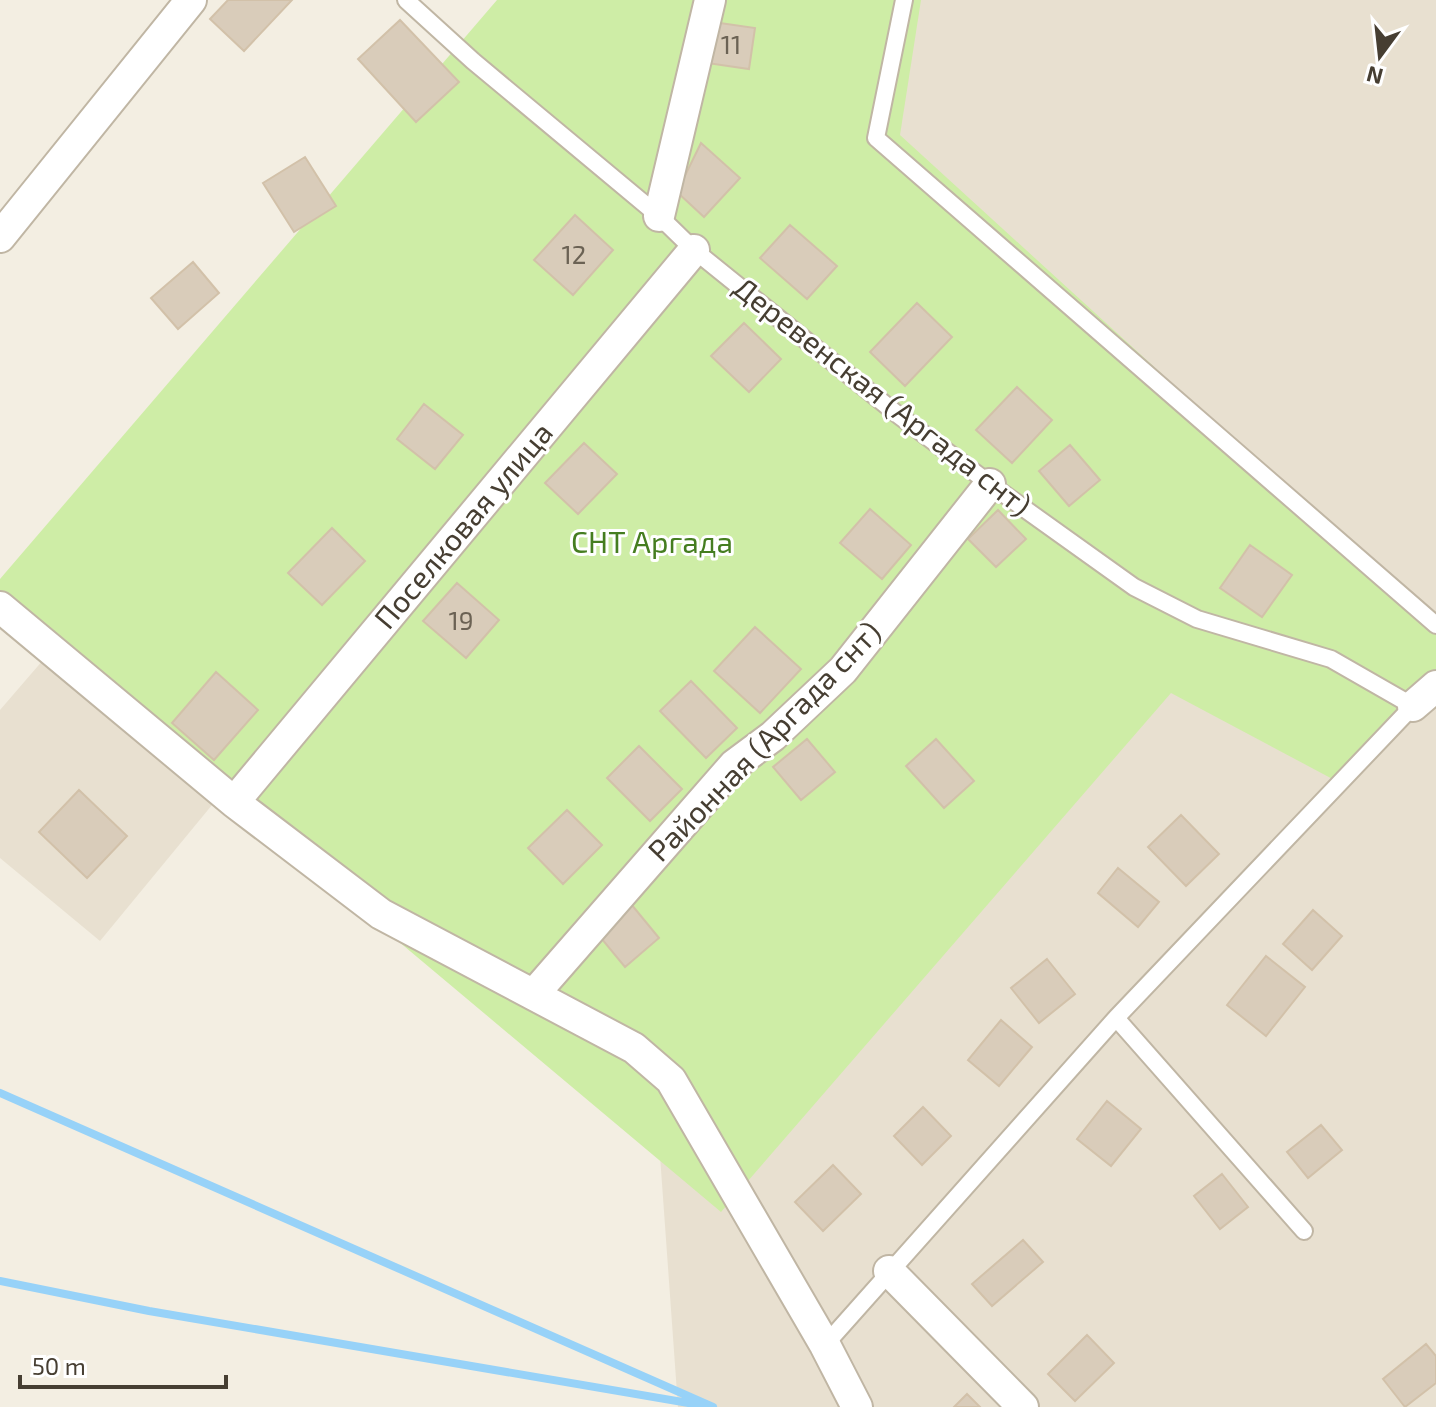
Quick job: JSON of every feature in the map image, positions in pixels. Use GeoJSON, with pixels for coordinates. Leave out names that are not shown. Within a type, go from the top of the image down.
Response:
{"type":"FeatureCollection","features":[{"type":"Feature","properties":{"kind":"street"},"geometry":{"type":"LineString","coordinates":[[0,237],[191,0]]}},
{"type":"Feature","properties":{"kind":"street"},"geometry":{"type":"LineString","coordinates":[[659,216],[710,0]]}},
{"type":"Feature","properties":{"kind":"street","name":"Поселковая улица"},"geometry":{"type":"LineString","coordinates":[[234,802],[694,250]]}},
{"type":"Feature","properties":{"kind":"street","name":"Районная (Аргада снт)"},"geometry":{"type":"LineString","coordinates":[[534,994],[734,765],[773,736],[843,670],[990,484]]}},
{"type":"Feature","properties":{"kind":"street"},"geometry":{"type":"LineString","coordinates":[[0,607],[234,802],[381,914],[634,1048],[671,1080],[825,1345],[857,1407]]}},
{"type":"Feature","properties":{"kind":"street"},"geometry":{"type":"LineString","coordinates":[[1413,706],[1436,686]]}},
{"type":"Feature","properties":{"kind":"street"},"geometry":{"type":"LineString","coordinates":[[889,1271],[1023,1407]]}},
{"type":"Feature","properties":{"kind":"lane","name":"Деревенская (Аргада снт)"},"geometry":{"type":"LineString","coordinates":[[406,0],[473,61],[659,216],[694,250],[897,414],[1134,587],[1197,619],[1331,659],[1413,706]]}},
{"type":"Feature","properties":{"kind":"lane"},"geometry":{"type":"LineString","coordinates":[[904,0],[876,138],[1436,625]]}},
{"type":"Feature","properties":{"kind":"lane"},"geometry":{"type":"LineString","coordinates":[[825,1345],[1116,1018],[1413,706]]}},
{"type":"Feature","properties":{"kind":"lane"},"geometry":{"type":"LineString","coordinates":[[1116,1018],[1304,1231]]}},
{"type":"Feature","properties":{"kind":"shaded area"},"geometry":{"type":"Polygon","coordinates":[[[612,0],[1436,0],[1436,1407],[678,1407],[652,1044],[240,771],[100,941],[0,858],[0,710],[612,0]]]}},
{"type":"Feature","properties":{"kind":"green space","name":"СНТ Аргада"},"geometry":{"type":"Polygon","coordinates":[[[497,0],[921,0],[900,135],[1436,624],[1436,689],[1340,783],[1171,693],[721,1212],[0,607],[0,579],[497,0]]]}},
{"type":"Feature","properties":{"kind":"building"},"geometry":{"type":"Polygon","coordinates":[[[228,0],[292,0],[244,51],[210,19],[228,0]]]}},
{"type":"Feature","properties":{"kind":"building"},"geometry":{"type":"Polygon","coordinates":[[[400,20],[459,82],[416,122],[358,59],[400,20]]]}},
{"type":"Feature","properties":{"kind":"building"},"geometry":{"type":"Polygon","coordinates":[[[713,22],[755,28],[749,69],[707,63],[713,22]]]}},
{"type":"Feature","properties":{"kind":"building"},"geometry":{"type":"Polygon","coordinates":[[[701,143],[740,178],[704,217],[677,192],[701,143]]]}},
{"type":"Feature","properties":{"kind":"building"},"geometry":{"type":"Polygon","coordinates":[[[305,157],[336,206],[294,232],[263,183],[305,157]]]}},
{"type":"Feature","properties":{"kind":"building"},"geometry":{"type":"Polygon","coordinates":[[[575,215],[613,250],[573,295],[534,260],[575,215]]]}},
{"type":"Feature","properties":{"kind":"building"},"geometry":{"type":"Polygon","coordinates":[[[790,225],[837,266],[807,299],[760,258],[790,225]]]}},
{"type":"Feature","properties":{"kind":"building"},"geometry":{"type":"Polygon","coordinates":[[[193,262],[219,293],[178,329],[151,298],[193,262]]]}},
{"type":"Feature","properties":{"kind":"building"},"geometry":{"type":"Polygon","coordinates":[[[917,303],[952,337],[905,386],[870,352],[917,303]]]}},
{"type":"Feature","properties":{"kind":"building"},"geometry":{"type":"Polygon","coordinates":[[[744,323],[781,359],[749,392],[711,356],[744,323]]]}},
{"type":"Feature","properties":{"kind":"building"},"geometry":{"type":"Polygon","coordinates":[[[1017,387],[1052,420],[1012,463],[976,430],[1017,387]]]}},
{"type":"Feature","properties":{"kind":"building"},"geometry":{"type":"Polygon","coordinates":[[[424,404],[463,435],[435,469],[397,439],[424,404]]]}},
{"type":"Feature","properties":{"kind":"building"},"geometry":{"type":"Polygon","coordinates":[[[584,443],[617,474],[578,514],[545,483],[584,443]]]}},
{"type":"Feature","properties":{"kind":"building"},"geometry":{"type":"Polygon","coordinates":[[[1070,445],[1100,480],[1069,506],[1039,471],[1070,445]]]}},
{"type":"Feature","properties":{"kind":"building"},"geometry":{"type":"Polygon","coordinates":[[[870,509],[911,545],[882,579],[840,543],[870,509]]]}},
{"type":"Feature","properties":{"kind":"building"},"geometry":{"type":"Polygon","coordinates":[[[998,510],[1026,539],[996,567],[968,539],[998,510]]]}},
{"type":"Feature","properties":{"kind":"building"},"geometry":{"type":"Polygon","coordinates":[[[332,528],[365,561],[322,605],[288,573],[332,528]]]}},
{"type":"Feature","properties":{"kind":"building"},"geometry":{"type":"Polygon","coordinates":[[[1250,545],[1292,575],[1262,617],[1220,588],[1250,545]]]}},
{"type":"Feature","properties":{"kind":"building"},"geometry":{"type":"Polygon","coordinates":[[[457,583],[499,620],[466,658],[423,621],[457,583]]]}},
{"type":"Feature","properties":{"kind":"building"},"geometry":{"type":"Polygon","coordinates":[[[755,627],[801,669],[760,713],[714,671],[755,627]]]}},
{"type":"Feature","properties":{"kind":"building"},"geometry":{"type":"Polygon","coordinates":[[[216,672],[258,710],[214,760],[172,723],[216,672]]]}},
{"type":"Feature","properties":{"kind":"building"},"geometry":{"type":"Polygon","coordinates":[[[691,681],[737,728],[706,758],[660,711],[691,681]]]}},
{"type":"Feature","properties":{"kind":"building"},"geometry":{"type":"Polygon","coordinates":[[[807,739],[835,772],[801,800],[773,767],[807,739]]]}},
{"type":"Feature","properties":{"kind":"building"},"geometry":{"type":"Polygon","coordinates":[[[936,739],[974,781],[944,808],[906,766],[936,739]]]}},
{"type":"Feature","properties":{"kind":"building"},"geometry":{"type":"Polygon","coordinates":[[[639,746],[682,789],[650,821],[607,778],[639,746]]]}},
{"type":"Feature","properties":{"kind":"building"},"geometry":{"type":"Polygon","coordinates":[[[79,790],[127,836],[87,878],[39,832],[79,790]]]}},
{"type":"Feature","properties":{"kind":"building"},"geometry":{"type":"Polygon","coordinates":[[[567,810],[602,845],[563,884],[528,848],[567,810]]]}},
{"type":"Feature","properties":{"kind":"building"},"geometry":{"type":"Polygon","coordinates":[[[1181,815],[1219,854],[1186,886],[1148,847],[1181,815]]]}},
{"type":"Feature","properties":{"kind":"building"},"geometry":{"type":"Polygon","coordinates":[[[1118,868],[1159,902],[1138,927],[1098,893],[1118,868]]]}},
{"type":"Feature","properties":{"kind":"building"},"geometry":{"type":"Polygon","coordinates":[[[631,904],[659,938],[625,967],[596,932],[631,904]]]}},
{"type":"Feature","properties":{"kind":"building"},"geometry":{"type":"Polygon","coordinates":[[[1313,910],[1342,936],[1312,970],[1283,944],[1313,910]]]}},
{"type":"Feature","properties":{"kind":"building"},"geometry":{"type":"Polygon","coordinates":[[[1266,956],[1305,987],[1266,1036],[1227,1005],[1266,956]]]}},
{"type":"Feature","properties":{"kind":"building"},"geometry":{"type":"Polygon","coordinates":[[[1047,959],[1075,994],[1039,1023],[1011,988],[1047,959]]]}},
{"type":"Feature","properties":{"kind":"building"},"geometry":{"type":"Polygon","coordinates":[[[1001,1020],[1032,1047],[999,1086],[968,1060],[1001,1020]]]}},
{"type":"Feature","properties":{"kind":"building"},"geometry":{"type":"Polygon","coordinates":[[[1107,1101],[1141,1129],[1111,1166],[1077,1139],[1107,1101]]]}},
{"type":"Feature","properties":{"kind":"building"},"geometry":{"type":"Polygon","coordinates":[[[923,1107],[951,1136],[922,1165],[894,1136],[923,1107]]]}},
{"type":"Feature","properties":{"kind":"building"},"geometry":{"type":"Polygon","coordinates":[[[1321,1125],[1342,1150],[1308,1178],[1287,1152],[1321,1125]]]}},
{"type":"Feature","properties":{"kind":"building"},"geometry":{"type":"Polygon","coordinates":[[[833,1165],[861,1194],[823,1231],[795,1202],[833,1165]]]}},
{"type":"Feature","properties":{"kind":"building"},"geometry":{"type":"Polygon","coordinates":[[[1222,1174],[1248,1207],[1220,1229],[1194,1196],[1222,1174]]]}},
{"type":"Feature","properties":{"kind":"building"},"geometry":{"type":"Polygon","coordinates":[[[1023,1240],[1043,1262],[992,1306],[972,1284],[1023,1240]]]}},
{"type":"Feature","properties":{"kind":"building"},"geometry":{"type":"Polygon","coordinates":[[[1087,1335],[1114,1363],[1075,1401],[1048,1374],[1087,1335]]]}},
{"type":"Feature","properties":{"kind":"building"},"geometry":{"type":"Polygon","coordinates":[[[1426,1344],[1436,1356],[1436,1383],[1405,1407],[1383,1379],[1426,1344]]]}},
{"type":"Feature","properties":{"kind":"building"},"geometry":{"type":"Polygon","coordinates":[[[967,1394],[980,1407],[954,1407],[967,1394]]]}},
{"type":"Feature","properties":{"kind":"waterway"},"geometry":{"type":"LineString","coordinates":[[0,1093],[713,1407]]}},
{"type":"Feature","properties":{"kind":"waterway"},"geometry":{"type":"LineString","coordinates":[[0,1281],[149,1311],[700,1405]]}}]}
